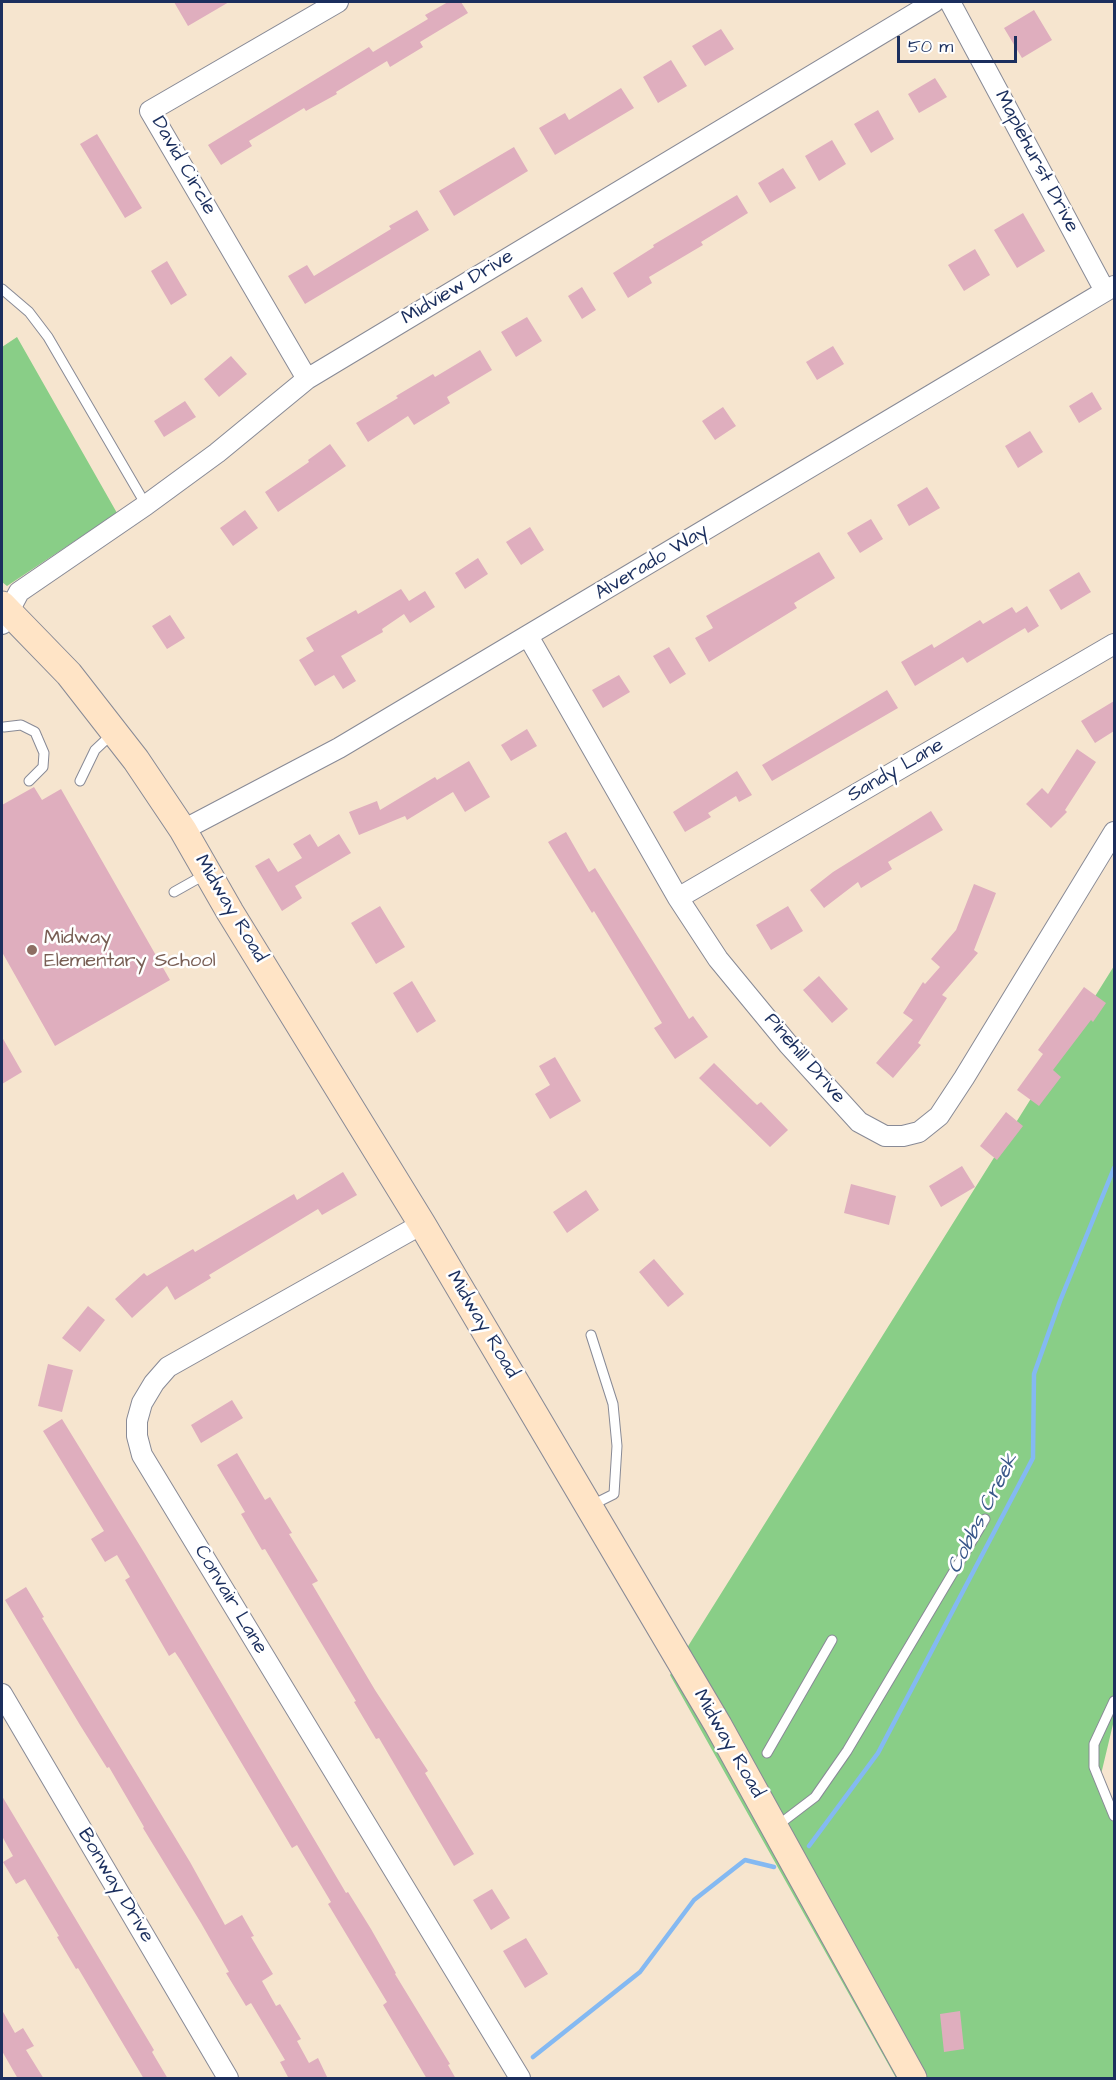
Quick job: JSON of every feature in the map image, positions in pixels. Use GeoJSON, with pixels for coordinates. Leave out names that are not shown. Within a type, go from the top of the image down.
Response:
{"type":"FeatureCollection","features":[{"type":"Feature","properties":{"kind":"street","name":"David Circle"},"geometry":{"type":"LineString","coordinates":[[307,379],[150,111],[338,2]]}},
{"type":"Feature","properties":{"kind":"street","name":"Midview Drive"},"geometry":{"type":"LineString","coordinates":[[4,613],[19,592],[217,453],[307,379],[934,2]]}},
{"type":"Feature","properties":{"kind":"street","name":"Maplehurst Drive"},"geometry":{"type":"LineString","coordinates":[[950,2],[1110,288]]}},
{"type":"Feature","properties":{"kind":"street","name":"Alverado Way"},"geometry":{"type":"LineString","coordinates":[[183,830],[339,748],[1110,288]]}},
{"type":"Feature","properties":{"kind":"street","name":"Midway Road"},"geometry":{"type":"LineString","coordinates":[[4,613],[69,674],[136,760],[183,830],[422,1224],[718,1725],[913,2079]]}},
{"type":"Feature","properties":{"kind":"street","name":"Pinehill Drive"},"geometry":{"type":"LineString","coordinates":[[528,636],[678,898],[718,959],[788,1044],[860,1122],[885,1136],[903,1136],[919,1132],[939,1116],[1114,832]]}},
{"type":"Feature","properties":{"kind":"street","name":"Sandy Lane"},"geometry":{"type":"LineString","coordinates":[[678,898],[1114,644]]}},
{"type":"Feature","properties":{"kind":"street","name":"Convair Lane"},"geometry":{"type":"LineString","coordinates":[[422,1224],[168,1367],[154,1383],[142,1403],[137,1421],[137,1436],[142,1455],[520,2079]]}},
{"type":"Feature","properties":{"kind":"street","name":"Bonway Drive"},"geometry":{"type":"LineString","coordinates":[[2,1694],[228,2079]]}},
{"type":"Feature","properties":{"kind":"lane"},"geometry":{"type":"LineString","coordinates":[[2,289],[29,312],[48,337],[146,505]]}},
{"type":"Feature","properties":{"kind":"lane"},"geometry":{"type":"LineString","coordinates":[[4,727],[21,725],[35,732],[44,753],[43,767],[29,780]]}},
{"type":"Feature","properties":{"kind":"lane"},"geometry":{"type":"LineString","coordinates":[[80,781],[95,750],[114,732]]}},
{"type":"Feature","properties":{"kind":"lane"},"geometry":{"type":"LineString","coordinates":[[174,892],[208,873]]}},
{"type":"Feature","properties":{"kind":"lane"},"geometry":{"type":"LineString","coordinates":[[589,1507],[614,1494],[617,1446],[613,1404],[591,1335]]}},
{"type":"Feature","properties":{"kind":"lane"},"geometry":{"type":"LineString","coordinates":[[775,1827],[815,1797],[847,1751],[985,1519]]}},
{"type":"Feature","properties":{"kind":"lane"},"geometry":{"type":"LineString","coordinates":[[767,1753],[832,1640]]}},
{"type":"Feature","properties":{"kind":"lane"},"geometry":{"type":"LineString","coordinates":[[1114,1701],[1094,1744],[1094,1767],[1114,1816]]}},
{"type":"Feature","properties":{"kind":"green space"},"geometry":{"type":"Polygon","coordinates":[[[17,337],[117,513],[7,586],[2,582],[2,347],[17,337]]]}},
{"type":"Feature","properties":{"kind":"green space"},"geometry":{"type":"Polygon","coordinates":[[[1114,966],[1114,1720],[1098,1787],[1114,1808],[1114,2078],[896,2078],[670,1675],[1114,966]]]}},
{"type":"Feature","properties":{"kind":"building"},"geometry":{"type":"Polygon","coordinates":[[[174,2],[229,2],[188,26],[174,2]]]}},
{"type":"Feature","properties":{"kind":"building"},"geometry":{"type":"Polygon","coordinates":[[[448,2],[461,2],[468,13],[420,42],[423,47],[390,67],[387,61],[336,92],[337,94],[306,111],[304,108],[249,141],[252,146],[221,165],[208,145],[369,47],[373,52],[428,19],[425,15],[448,2]]]}},
{"type":"Feature","properties":{"kind":"building"},"geometry":{"type":"Polygon","coordinates":[[[1034,10],[1052,40],[1022,58],[1004,28],[1034,10]]]}},
{"type":"Feature","properties":{"kind":"building"},"geometry":{"type":"Polygon","coordinates":[[[721,29],[734,49],[705,66],[692,46],[721,29]]]}},
{"type":"Feature","properties":{"kind":"building"},"geometry":{"type":"Polygon","coordinates":[[[671,60],[687,86],[658,103],[643,77],[671,60]]]}},
{"type":"Feature","properties":{"kind":"building"},"geometry":{"type":"Polygon","coordinates":[[[935,78],[947,97],[919,113],[908,94],[935,78]]]}},
{"type":"Feature","properties":{"kind":"building"},"geometry":{"type":"Polygon","coordinates":[[[621,88],[634,108],[555,155],[539,128],[565,113],[569,120],[621,88]]]}},
{"type":"Feature","properties":{"kind":"building"},"geometry":{"type":"Polygon","coordinates":[[[878,110],[894,139],[871,153],[854,124],[878,110]]]}},
{"type":"Feature","properties":{"kind":"building"},"geometry":{"type":"Polygon","coordinates":[[[97,134],[142,208],[125,218],[80,144],[97,134]]]}},
{"type":"Feature","properties":{"kind":"building"},"geometry":{"type":"Polygon","coordinates":[[[832,140],[846,164],[819,181],[805,156],[832,140]]]}},
{"type":"Feature","properties":{"kind":"building"},"geometry":{"type":"Polygon","coordinates":[[[514,147],[528,171],[454,216],[439,191],[514,147]]]}},
{"type":"Feature","properties":{"kind":"building"},"geometry":{"type":"Polygon","coordinates":[[[783,168],[796,188],[770,203],[758,183],[783,168]]]}},
{"type":"Feature","properties":{"kind":"building"},"geometry":{"type":"Polygon","coordinates":[[[737,195],[748,213],[701,242],[703,245],[649,277],[652,283],[628,298],[613,273],[654,247],[653,245],[737,195]]]}},
{"type":"Feature","properties":{"kind":"building"},"geometry":{"type":"Polygon","coordinates":[[[417,210],[429,230],[305,304],[288,276],[307,265],[314,276],[391,229],[389,226],[417,210]]]}},
{"type":"Feature","properties":{"kind":"building"},"geometry":{"type":"Polygon","coordinates":[[[1023,213],[1045,251],[1017,268],[994,230],[1023,213]]]}},
{"type":"Feature","properties":{"kind":"building"},"geometry":{"type":"Polygon","coordinates":[[[975,249],[990,275],[964,291],[948,265],[975,249]]]}},
{"type":"Feature","properties":{"kind":"building"},"geometry":{"type":"Polygon","coordinates":[[[167,261],[187,295],[171,305],[151,271],[167,261]]]}},
{"type":"Feature","properties":{"kind":"building"},"geometry":{"type":"Polygon","coordinates":[[[582,287],[596,310],[582,319],[568,296],[582,287]]]}},
{"type":"Feature","properties":{"kind":"building"},"geometry":{"type":"Polygon","coordinates":[[[527,317],[542,341],[516,357],[501,332],[527,317]]]}},
{"type":"Feature","properties":{"kind":"building"},"geometry":{"type":"Polygon","coordinates":[[[833,346],[844,364],[817,380],[806,362],[833,346]]]}},
{"type":"Feature","properties":{"kind":"building"},"geometry":{"type":"Polygon","coordinates":[[[480,350],[492,370],[447,397],[450,403],[414,425],[408,416],[368,442],[356,423],[433,374],[435,377],[480,350]]]}},
{"type":"Feature","properties":{"kind":"building"},"geometry":{"type":"Polygon","coordinates":[[[231,356],[247,374],[219,397],[204,379],[231,356]]]}},
{"type":"Feature","properties":{"kind":"building"},"geometry":{"type":"Polygon","coordinates":[[[1092,392],[1102,409],[1079,423],[1069,406],[1092,392]]]}},
{"type":"Feature","properties":{"kind":"building"},"geometry":{"type":"Polygon","coordinates":[[[185,401],[196,417],[164,437],[154,421],[185,401]]]}},
{"type":"Feature","properties":{"kind":"building"},"geometry":{"type":"Polygon","coordinates":[[[723,407],[736,426],[715,440],[702,421],[723,407]]]}},
{"type":"Feature","properties":{"kind":"building"},"geometry":{"type":"Polygon","coordinates":[[[1030,431],[1043,452],[1018,468],[1005,446],[1030,431]]]}},
{"type":"Feature","properties":{"kind":"building"},"geometry":{"type":"Polygon","coordinates":[[[330,444],[346,466],[278,512],[265,492],[309,462],[308,460],[330,444]]]}},
{"type":"Feature","properties":{"kind":"building"},"geometry":{"type":"Polygon","coordinates":[[[927,487],[940,508],[909,526],[897,505],[927,487]]]}},
{"type":"Feature","properties":{"kind":"building"},"geometry":{"type":"Polygon","coordinates":[[[245,510],[258,528],[233,546],[220,528],[245,510]]]}},
{"type":"Feature","properties":{"kind":"building"},"geometry":{"type":"Polygon","coordinates":[[[871,519],[883,539],[860,553],[847,533],[871,519]]]}},
{"type":"Feature","properties":{"kind":"building"},"geometry":{"type":"Polygon","coordinates":[[[530,527],[544,550],[521,565],[506,542],[530,527]]]}},
{"type":"Feature","properties":{"kind":"building"},"geometry":{"type":"Polygon","coordinates":[[[819,552],[835,578],[794,603],[797,608],[709,662],[695,638],[713,628],[706,616],[819,552]]]}},
{"type":"Feature","properties":{"kind":"building"},"geometry":{"type":"Polygon","coordinates":[[[478,558],[488,574],[465,589],[455,573],[478,558]]]}},
{"type":"Feature","properties":{"kind":"building"},"geometry":{"type":"Polygon","coordinates":[[[1079,572],[1091,592],[1061,610],[1049,590],[1079,572]]]}},
{"type":"Feature","properties":{"kind":"building"},"geometry":{"type":"Polygon","coordinates":[[[401,589],[409,601],[425,591],[435,607],[410,623],[404,614],[382,629],[383,632],[341,656],[356,681],[343,689],[334,675],[315,686],[299,660],[314,651],[306,638],[356,610],[358,614],[401,589]]]}},
{"type":"Feature","properties":{"kind":"building"},"geometry":{"type":"Polygon","coordinates":[[[1027,606],[1039,626],[1028,633],[1025,628],[967,663],[963,657],[915,686],[901,662],[932,644],[934,648],[980,620],[983,624],[1012,607],[1016,613],[1027,606]]]}},
{"type":"Feature","properties":{"kind":"building"},"geometry":{"type":"Polygon","coordinates":[[[170,615],[185,638],[167,649],[152,626],[170,615]]]}},
{"type":"Feature","properties":{"kind":"building"},"geometry":{"type":"Polygon","coordinates":[[[669,647],[686,674],[670,684],[653,656],[669,647]]]}},
{"type":"Feature","properties":{"kind":"building"},"geometry":{"type":"Polygon","coordinates":[[[619,675],[630,692],[603,708],[592,690],[619,675]]]}},
{"type":"Feature","properties":{"kind":"building"},"geometry":{"type":"Polygon","coordinates":[[[887,690],[898,708],[772,781],[762,765],[887,690]]]}},
{"type":"Feature","properties":{"kind":"building"},"geometry":{"type":"Polygon","coordinates":[[[1114,701],[1114,731],[1095,743],[1081,721],[1114,701]]]}},
{"type":"Feature","properties":{"kind":"building"},"geometry":{"type":"Polygon","coordinates":[[[527,729],[537,746],[511,761],[501,745],[527,729]]]}},
{"type":"Feature","properties":{"kind":"building"},"geometry":{"type":"Polygon","coordinates":[[[1077,749],[1096,762],[1065,810],[1067,812],[1051,828],[1026,804],[1042,788],[1048,794],[1077,749]]]}},
{"type":"Feature","properties":{"kind":"building"},"geometry":{"type":"Polygon","coordinates":[[[469,761],[490,797],[465,812],[453,792],[407,820],[405,816],[359,835],[349,812],[377,801],[380,810],[435,777],[437,780],[469,761]]]}},
{"type":"Feature","properties":{"kind":"building"},"geometry":{"type":"Polygon","coordinates":[[[737,771],[752,795],[739,802],[736,796],[708,813],[711,817],[685,832],[673,812],[737,771]]]}},
{"type":"Feature","properties":{"kind":"building"},"geometry":{"type":"Polygon","coordinates":[[[34,787],[42,800],[61,789],[170,980],[55,1046],[2,952],[2,805],[34,787]]]}},
{"type":"Feature","properties":{"kind":"building"},"geometry":{"type":"Polygon","coordinates":[[[931,811],[943,830],[888,862],[892,869],[861,888],[858,882],[824,908],[810,890],[833,872],[931,811]]]}},
{"type":"Feature","properties":{"kind":"building"},"geometry":{"type":"Polygon","coordinates":[[[566,832],[589,872],[595,868],[689,1019],[693,1016],[708,1037],[675,1059],[654,1028],[662,1023],[594,911],[592,913],[548,842],[566,832]]]}},
{"type":"Feature","properties":{"kind":"building"},"geometry":{"type":"Polygon","coordinates":[[[310,834],[318,847],[339,834],[351,853],[295,886],[302,898],[282,911],[255,866],[269,858],[278,872],[302,858],[293,844],[310,834]]]}},
{"type":"Feature","properties":{"kind":"building"},"geometry":{"type":"Polygon","coordinates":[[[974,884],[996,893],[974,950],[978,953],[942,995],[947,998],[918,1043],[921,1045],[893,1078],[876,1063],[913,1020],[903,1013],[923,982],[925,984],[940,967],[931,959],[956,930],[974,884]]]}},
{"type":"Feature","properties":{"kind":"building"},"geometry":{"type":"Polygon","coordinates":[[[380,906],[405,947],[376,964],[351,923],[380,906]]]}},
{"type":"Feature","properties":{"kind":"building"},"geometry":{"type":"Polygon","coordinates":[[[788,906],[803,931],[771,950],[756,925],[788,906]]]}},
{"type":"Feature","properties":{"kind":"building"},"geometry":{"type":"Polygon","coordinates":[[[819,976],[848,1009],[832,1023],[803,990],[819,976]]]}},
{"type":"Feature","properties":{"kind":"building"},"geometry":{"type":"Polygon","coordinates":[[[412,981],[436,1021],[417,1033],[393,993],[412,981]]]}},
{"type":"Feature","properties":{"kind":"building"},"geometry":{"type":"Polygon","coordinates":[[[1084,987],[1106,1003],[1053,1070],[1061,1077],[1039,1106],[1017,1090],[1043,1054],[1038,1050],[1084,987]]]}},
{"type":"Feature","properties":{"kind":"building"},"geometry":{"type":"Polygon","coordinates":[[[2,1037],[22,1072],[2,1084],[2,1037]]]}},
{"type":"Feature","properties":{"kind":"building"},"geometry":{"type":"Polygon","coordinates":[[[555,1057],[581,1101],[550,1119],[535,1094],[550,1085],[539,1066],[555,1057]]]}},
{"type":"Feature","properties":{"kind":"building"},"geometry":{"type":"Polygon","coordinates":[[[714,1063],[757,1105],[761,1102],[788,1130],[770,1147],[699,1078],[714,1063]]]}},
{"type":"Feature","properties":{"kind":"building"},"geometry":{"type":"Polygon","coordinates":[[[1006,1112],[1023,1126],[997,1160],[980,1146],[1006,1112]]]}},
{"type":"Feature","properties":{"kind":"building"},"geometry":{"type":"Polygon","coordinates":[[[962,1166],[975,1187],[941,1207],[929,1186],[962,1166]]]}},
{"type":"Feature","properties":{"kind":"building"},"geometry":{"type":"Polygon","coordinates":[[[343,1172],[357,1195],[322,1215],[318,1209],[209,1275],[211,1278],[175,1300],[167,1286],[132,1318],[115,1299],[144,1273],[147,1276],[193,1249],[195,1252],[294,1194],[297,1200],[343,1172]]]}},
{"type":"Feature","properties":{"kind":"building"},"geometry":{"type":"Polygon","coordinates":[[[851,1184],[896,1196],[889,1225],[844,1213],[851,1184]]]}},
{"type":"Feature","properties":{"kind":"building"},"geometry":{"type":"Polygon","coordinates":[[[586,1190],[599,1210],[567,1233],[553,1212],[586,1190]]]}},
{"type":"Feature","properties":{"kind":"building"},"geometry":{"type":"Polygon","coordinates":[[[654,1259],[684,1294],[668,1307],[639,1272],[654,1259]]]}},
{"type":"Feature","properties":{"kind":"building"},"geometry":{"type":"Polygon","coordinates":[[[88,1306],[105,1320],[80,1352],[62,1338],[88,1306]]]}},
{"type":"Feature","properties":{"kind":"building"},"geometry":{"type":"Polygon","coordinates":[[[48,1364],[73,1370],[62,1412],[38,1406],[48,1364]]]}},
{"type":"Feature","properties":{"kind":"building"},"geometry":{"type":"Polygon","coordinates":[[[232,1400],[243,1418],[201,1443],[191,1425],[232,1400]]]}},
{"type":"Feature","properties":{"kind":"building"},"geometry":{"type":"Polygon","coordinates":[[[62,1419],[145,1554],[346,1893],[348,1892],[371,1929],[395,1974],[450,2064],[448,2065],[456,2079],[427,2079],[383,2005],[387,2002],[328,1904],[331,1902],[297,1845],[292,1848],[181,1661],[175,1652],[169,1656],[125,1580],[130,1577],[117,1555],[105,1562],[91,1539],[104,1531],[43,1431],[62,1419]]]}},
{"type":"Feature","properties":{"kind":"building"},"geometry":{"type":"Polygon","coordinates":[[[237,1453],[265,1500],[270,1497],[292,1533],[289,1534],[318,1581],[312,1584],[375,1690],[428,1771],[425,1773],[474,1854],[454,1866],[379,1738],[376,1739],[354,1702],[356,1701],[265,1549],[262,1550],[241,1514],[245,1512],[217,1465],[237,1453]]]}},
{"type":"Feature","properties":{"kind":"building"},"geometry":{"type":"Polygon","coordinates":[[[26,1587],[44,1617],[42,1618],[190,1862],[225,1925],[242,1915],[254,1936],[251,1937],[273,1974],[262,1981],[276,2006],[280,2004],[301,2039],[297,2041],[309,2063],[318,2058],[328,2079],[289,2079],[280,2062],[285,2060],[251,2003],[246,2006],[226,1973],[229,1972],[201,1923],[109,1767],[107,1768],[80,1725],[5,1600],[26,1587]]]}},
{"type":"Feature","properties":{"kind":"building"},"geometry":{"type":"Polygon","coordinates":[[[2,1796],[154,2050],[152,2052],[168,2079],[144,2079],[78,1968],[76,1969],[25,1879],[16,1884],[3,1862],[13,1856],[2,1836],[2,1796]]]}},
{"type":"Feature","properties":{"kind":"building"},"geometry":{"type":"Polygon","coordinates":[[[492,1889],[510,1918],[491,1930],[473,1900],[492,1889]]]}},
{"type":"Feature","properties":{"kind":"building"},"geometry":{"type":"Polygon","coordinates":[[[526,1938],[548,1974],[525,1988],[503,1951],[526,1938]]]}},
{"type":"Feature","properties":{"kind":"building"},"geometry":{"type":"Polygon","coordinates":[[[2,2010],[15,2033],[23,2028],[34,2046],[26,2050],[44,2079],[18,2079],[2,2051],[2,2010]]]}},
{"type":"Feature","properties":{"kind":"building"},"geometry":{"type":"Polygon","coordinates":[[[960,2011],[964,2049],[944,2052],[940,2014],[960,2011]]]}},
{"type":"Feature","properties":{"kind":"waterway","name":"Cobbs Creek"},"geometry":{"type":"LineString","coordinates":[[809,1846],[878,1753],[1033,1458],[1034,1374],[1060,1301],[1114,1168]]}},
{"type":"Feature","properties":{"kind":"waterway","name":"Cobbs Creek"},"geometry":{"type":"LineString","coordinates":[[533,2057],[640,1972],[694,1900],[745,1860],[774,1867]]}},
{"type":"Feature","properties":{"kind":"place","name":"Midway Elementary School"},"geometry":{"type":"Point","coordinates":[32,950]}}]}
